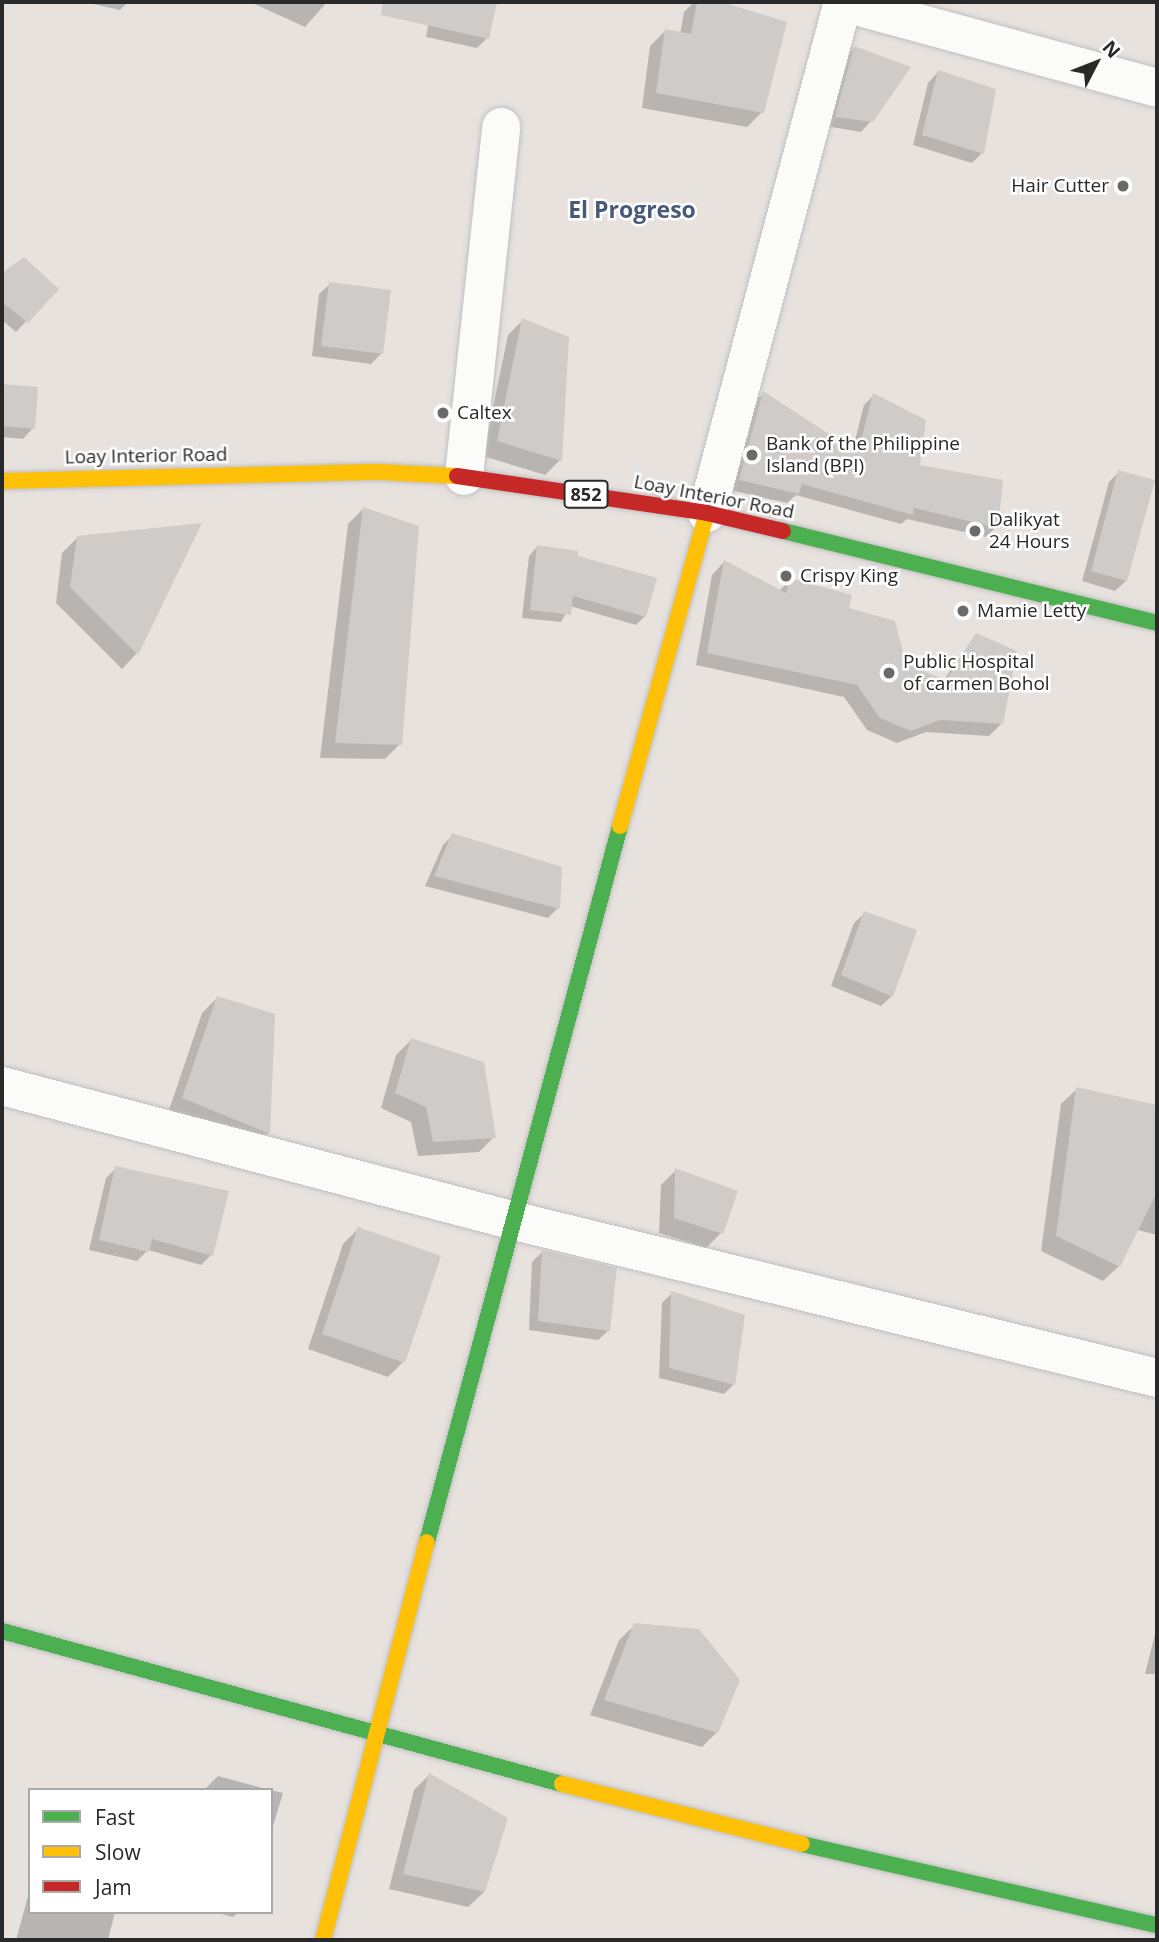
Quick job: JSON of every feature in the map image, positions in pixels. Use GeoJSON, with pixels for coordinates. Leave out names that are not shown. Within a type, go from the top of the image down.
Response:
{"type":"FeatureCollection","features":[{"type":"Feature","properties":{"kind":"street"},"geometry":{"type":"LineString","coordinates":[[323,1940],[379,1737],[511,1220],[707,513],[842,2],[1157,88]]}},
{"type":"Feature","properties":{"kind":"street"},"geometry":{"type":"LineString","coordinates":[[464,476],[501,127]]}},
{"type":"Feature","properties":{"kind":"street","name":"Loay Interior Road"},"geometry":{"type":"LineString","coordinates":[[2,481],[380,472],[464,476],[707,513],[1157,623]]}},
{"type":"Feature","properties":{"kind":"street"},"geometry":{"type":"LineString","coordinates":[[2,1086],[511,1220],[1157,1377]]}},
{"type":"Feature","properties":{"kind":"street"},"geometry":{"type":"LineString","coordinates":[[2,1631],[379,1737],[743,1831],[1157,1925]]}},
{"type":"Feature","properties":{"kind":"building"},"geometry":{"type":"Polygon","coordinates":[[[383,2],[497,2],[489,39],[381,15],[383,2]]]}},
{"type":"Feature","properties":{"kind":"building"},"geometry":{"type":"Polygon","coordinates":[[[697,2],[722,2],[787,22],[764,113],[656,93],[665,29],[691,34],[697,2]]]}},
{"type":"Feature","properties":{"kind":"building"},"geometry":{"type":"Polygon","coordinates":[[[854,46],[911,67],[873,122],[835,117],[854,46]]]}},
{"type":"Feature","properties":{"kind":"building"},"geometry":{"type":"Polygon","coordinates":[[[938,70],[996,89],[984,154],[922,135],[938,70]]]}},
{"type":"Feature","properties":{"kind":"building"},"geometry":{"type":"Polygon","coordinates":[[[24,257],[59,289],[28,323],[2,302],[2,273],[24,257]]]}},
{"type":"Feature","properties":{"kind":"building"},"geometry":{"type":"Polygon","coordinates":[[[329,282],[391,290],[383,354],[321,346],[329,282]]]}},
{"type":"Feature","properties":{"kind":"building"},"geometry":{"type":"Polygon","coordinates":[[[522,318],[569,337],[562,461],[497,441],[522,318]]]}},
{"type":"Feature","properties":{"kind":"building"},"geometry":{"type":"Polygon","coordinates":[[[2,384],[38,387],[35,429],[2,426],[2,384]]]}},
{"type":"Feature","properties":{"kind":"building"},"geometry":{"type":"Polygon","coordinates":[[[763,391],[858,453],[873,393],[926,420],[920,465],[1003,480],[998,528],[914,508],[913,515],[802,484],[799,494],[739,480],[763,391]]]}},
{"type":"Feature","properties":{"kind":"building"},"geometry":{"type":"Polygon","coordinates":[[[1118,470],[1155,480],[1127,581],[1091,571],[1118,470]]]}},
{"type":"Feature","properties":{"kind":"building"},"geometry":{"type":"Polygon","coordinates":[[[363,507],[419,526],[402,745],[335,743],[363,507]]]}},
{"type":"Feature","properties":{"kind":"building"},"geometry":{"type":"Polygon","coordinates":[[[202,523],[138,655],[70,587],[77,536],[202,523]]]}},
{"type":"Feature","properties":{"kind":"building"},"geometry":{"type":"Polygon","coordinates":[[[537,545],[578,551],[578,556],[657,578],[646,617],[573,596],[571,615],[530,610],[537,545]]]}},
{"type":"Feature","properties":{"kind":"building"},"geometry":{"type":"Polygon","coordinates":[[[724,560],[786,593],[790,578],[852,595],[849,608],[895,621],[906,664],[946,680],[976,633],[1017,651],[1003,724],[940,720],[911,731],[880,718],[857,685],[707,653],[724,560]]]}},
{"type":"Feature","properties":{"kind":"building"},"geometry":{"type":"Polygon","coordinates":[[[452,833],[562,867],[560,909],[434,876],[452,833]]]}},
{"type":"Feature","properties":{"kind":"building"},"geometry":{"type":"Polygon","coordinates":[[[864,911],[917,930],[893,997],[841,975],[864,911]]]}},
{"type":"Feature","properties":{"kind":"building"},"geometry":{"type":"Polygon","coordinates":[[[217,996],[275,1014],[270,1134],[182,1098],[217,996]]]}},
{"type":"Feature","properties":{"kind":"building"},"geometry":{"type":"Polygon","coordinates":[[[411,1038],[484,1062],[496,1138],[433,1142],[426,1107],[395,1093],[411,1038]]]}},
{"type":"Feature","properties":{"kind":"building"},"geometry":{"type":"Polygon","coordinates":[[[1076,1087],[1157,1105],[1157,1192],[1120,1267],[1056,1236],[1076,1087]]]}},
{"type":"Feature","properties":{"kind":"building"},"geometry":{"type":"Polygon","coordinates":[[[115,1166],[229,1191],[213,1256],[152,1239],[149,1252],[99,1240],[115,1166]]]}},
{"type":"Feature","properties":{"kind":"building"},"geometry":{"type":"Polygon","coordinates":[[[675,1168],[738,1191],[723,1234],[674,1218],[675,1168]]]}},
{"type":"Feature","properties":{"kind":"building"},"geometry":{"type":"Polygon","coordinates":[[[358,1227],[441,1256],[405,1363],[322,1334],[358,1227]]]}},
{"type":"Feature","properties":{"kind":"building"},"geometry":{"type":"Polygon","coordinates":[[[542,1250],[617,1268],[610,1331],[538,1321],[542,1250]]]}},
{"type":"Feature","properties":{"kind":"building"},"geometry":{"type":"Polygon","coordinates":[[[671,1291],[745,1315],[735,1385],[669,1368],[671,1291]]]}},
{"type":"Feature","properties":{"kind":"building"},"geometry":{"type":"Polygon","coordinates":[[[634,1623],[699,1629],[740,1680],[718,1733],[604,1700],[634,1623]]]}},
{"type":"Feature","properties":{"kind":"building"},"geometry":{"type":"Polygon","coordinates":[[[429,1773],[508,1818],[485,1892],[403,1874],[429,1773]]]}},
{"type":"Feature","properties":{"kind":"traffic: fast"},"geometry":{"type":"LineString","coordinates":[[783,531],[1157,623]]}},
{"type":"Feature","properties":{"kind":"traffic: fast"},"geometry":{"type":"LineString","coordinates":[[427,1542],[620,826]]}},
{"type":"Feature","properties":{"kind":"traffic: fast"},"geometry":{"type":"LineString","coordinates":[[2,1631],[562,1784]]}},
{"type":"Feature","properties":{"kind":"traffic: fast"},"geometry":{"type":"LineString","coordinates":[[802,1844],[1157,1925]]}},
{"type":"Feature","properties":{"kind":"traffic: slow"},"geometry":{"type":"LineString","coordinates":[[2,481],[380,472],[457,476]]}},
{"type":"Feature","properties":{"kind":"traffic: slow"},"geometry":{"type":"LineString","coordinates":[[620,826],[707,513]]}},
{"type":"Feature","properties":{"kind":"traffic: slow"},"geometry":{"type":"LineString","coordinates":[[323,1940],[427,1542]]}},
{"type":"Feature","properties":{"kind":"traffic: slow"},"geometry":{"type":"LineString","coordinates":[[562,1784],[802,1844]]}},
{"type":"Feature","properties":{"kind":"traffic: jam"},"geometry":{"type":"LineString","coordinates":[[457,476],[707,513],[783,531]]}},
{"type":"Feature","properties":{"kind":"place","name":"Hair Cutter"},"geometry":{"type":"Point","coordinates":[1123,186]}},
{"type":"Feature","properties":{"kind":"place","name":"Caltex"},"geometry":{"type":"Point","coordinates":[443,413]}},
{"type":"Feature","properties":{"kind":"place","name":"Bank of the Philippine Island (BPI)"},"geometry":{"type":"Point","coordinates":[752,455]}},
{"type":"Feature","properties":{"kind":"place","name":"Dalikyat 24 Hours"},"geometry":{"type":"Point","coordinates":[975,531]}},
{"type":"Feature","properties":{"kind":"place","name":"Crispy King"},"geometry":{"type":"Point","coordinates":[786,576]}},
{"type":"Feature","properties":{"kind":"place","name":"Mamie Letty"},"geometry":{"type":"Point","coordinates":[963,611]}},
{"type":"Feature","properties":{"kind":"place","name":"Public Hospital of carmen Bohol"},"geometry":{"type":"Point","coordinates":[889,673]}},
{"type":"Feature","properties":{"kind":"district","name":"El Progreso"},"geometry":{"type":"Point","coordinates":[632,209]}}]}
